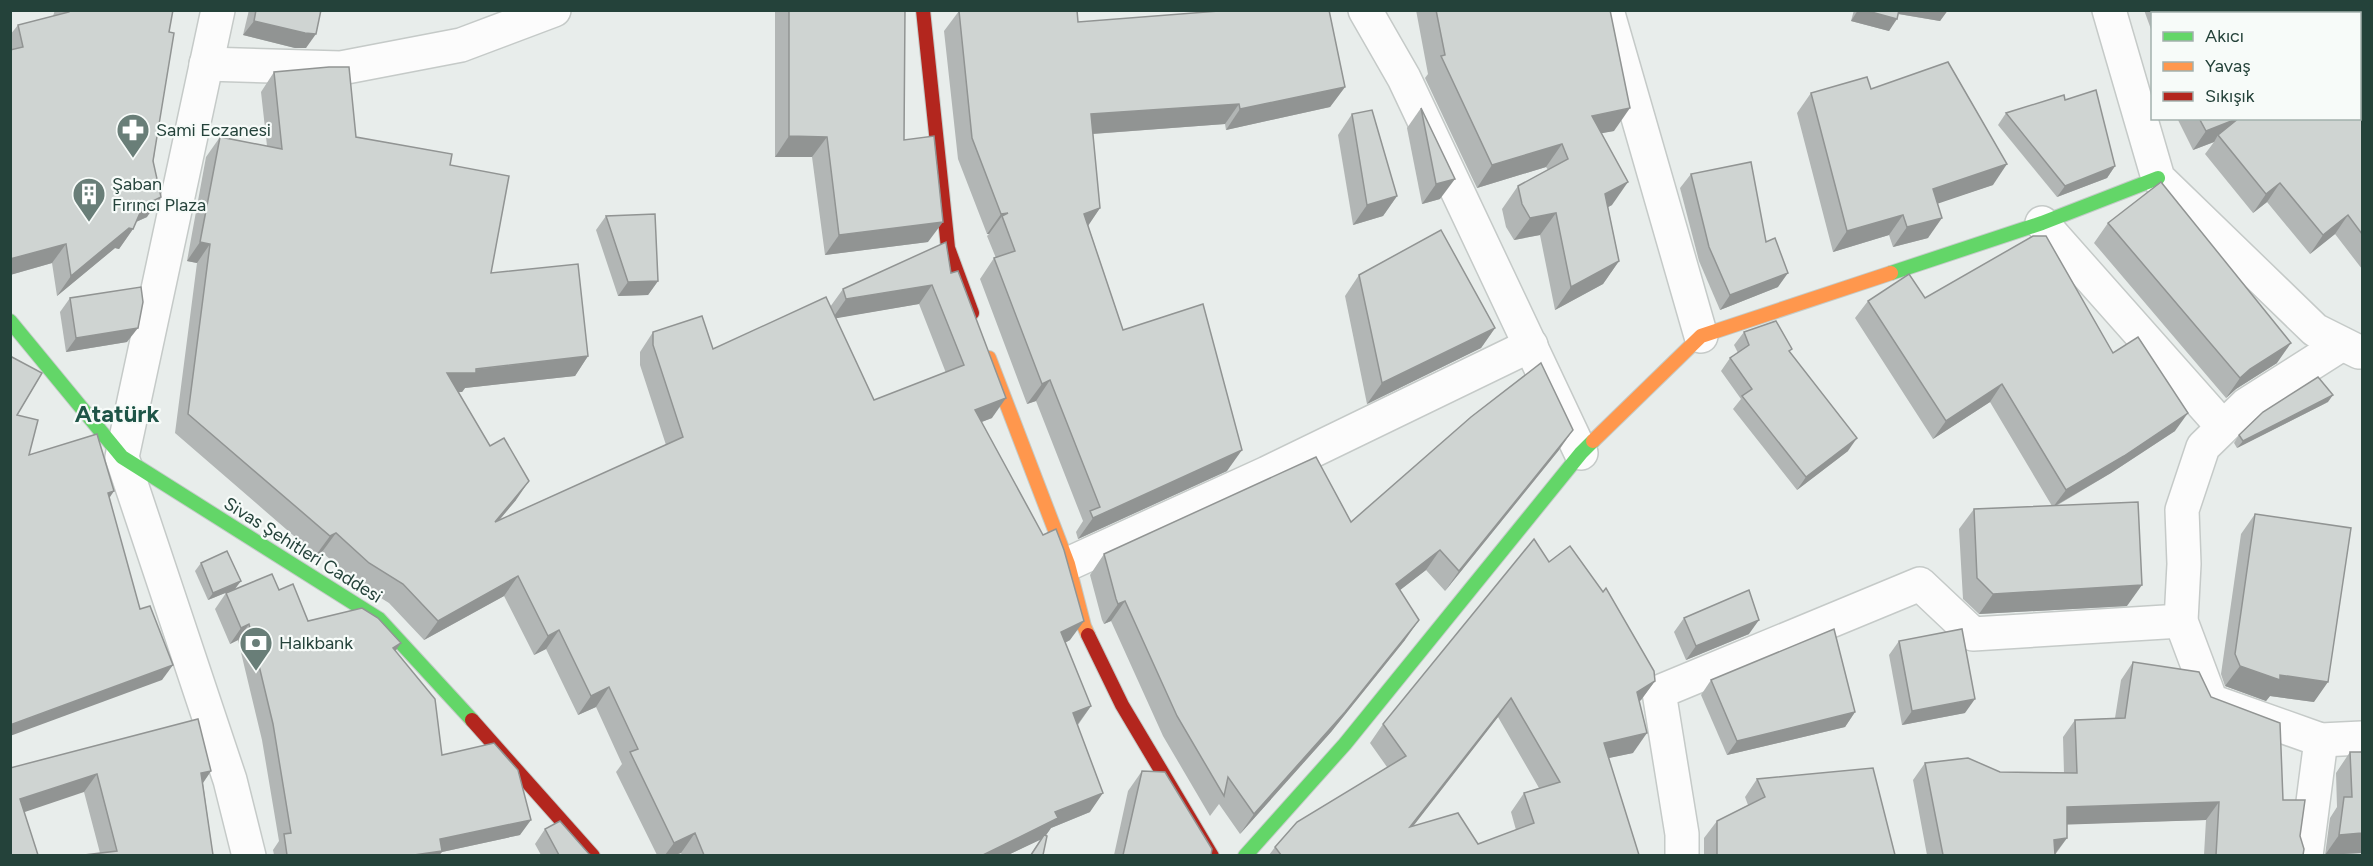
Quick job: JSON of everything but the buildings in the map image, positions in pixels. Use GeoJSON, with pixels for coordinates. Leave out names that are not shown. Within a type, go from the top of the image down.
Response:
{"type":"FeatureCollection","features":[{"type":"Feature","properties":{"kind":"street"},"geometry":{"type":"LineString","coordinates":[[218,10],[122,457],[230,780],[249,855]]}},
{"type":"Feature","properties":{"kind":"street"},"geometry":{"type":"LineString","coordinates":[[206,64],[341,68],[461,45],[554,10]]}},
{"type":"Feature","properties":{"kind":"street"},"geometry":{"type":"LineString","coordinates":[[924,10],[948,248],[976,324]]}},
{"type":"Feature","properties":{"kind":"street"},"geometry":{"type":"LineString","coordinates":[[1365,10],[1404,78],[1581,453]]}},
{"type":"Feature","properties":{"kind":"street"},"geometry":{"type":"LineString","coordinates":[[1607,10],[1701,336]]}},
{"type":"Feature","properties":{"kind":"street"},"geometry":{"type":"LineString","coordinates":[[2109,10],[2158,178],[2315,330],[2352,349]]}},
{"type":"Feature","properties":{"kind":"street"},"geometry":{"type":"LineString","coordinates":[[1245,855],[1345,744],[1581,453],[1701,336],[2042,223],[2158,178]]}},
{"type":"Feature","properties":{"kind":"street"},"geometry":{"type":"LineString","coordinates":[[2042,223],[2223,427]]}},
{"type":"Feature","properties":{"kind":"street","name":"Sivas Şehitleri Caddesi"},"geometry":{"type":"LineString","coordinates":[[10,321],[122,457],[379,619],[507,757],[593,855]]}},
{"type":"Feature","properties":{"kind":"street"},"geometry":{"type":"LineString","coordinates":[[1068,564],[1267,472],[1531,345]]}},
{"type":"Feature","properties":{"kind":"street"},"geometry":{"type":"LineString","coordinates":[[985,346],[1068,564],[1084,626],[1122,705],[1212,855]]}},
{"type":"Feature","properties":{"kind":"street"},"geometry":{"type":"LineString","coordinates":[[2352,349],[2246,405],[2203,447],[2182,510],[2184,564],[2181,621],[2211,701],[2321,740],[2362,738]]}},
{"type":"Feature","properties":{"kind":"street"},"geometry":{"type":"LineString","coordinates":[[1682,855],[1682,834],[1659,692],[1920,584],[1973,633],[2181,621]]}},
{"type":"Feature","properties":{"kind":"street"},"geometry":{"type":"LineString","coordinates":[[2306,855],[2321,740]]}},
{"type":"Feature","properties":{"kind":"traffic: fast"},"geometry":{"type":"LineString","coordinates":[[1891,273],[2042,223],[2158,178]]}},
{"type":"Feature","properties":{"kind":"traffic: fast"},"geometry":{"type":"LineString","coordinates":[[10,321],[122,457],[379,619],[472,720]]}},
{"type":"Feature","properties":{"kind":"traffic: fast"},"geometry":{"type":"LineString","coordinates":[[1245,856],[1345,744],[1593,441]]}},
{"type":"Feature","properties":{"kind":"traffic: slow"},"geometry":{"type":"LineString","coordinates":[[1593,441],[1701,336],[1891,273]]}},
{"type":"Feature","properties":{"kind":"traffic: slow"},"geometry":{"type":"LineString","coordinates":[[989,358],[1068,564],[1088,635]]}},
{"type":"Feature","properties":{"kind":"traffic: jam"},"geometry":{"type":"LineString","coordinates":[[923,10],[948,248],[972,313]]}},
{"type":"Feature","properties":{"kind":"traffic: jam"},"geometry":{"type":"LineString","coordinates":[[1088,635],[1122,705],[1212,856]]}},
{"type":"Feature","properties":{"kind":"traffic: jam"},"geometry":{"type":"LineString","coordinates":[[472,720],[593,856]]}},
{"type":"Feature","properties":{"kind":"place","name":"Sami Eczanesi"},"geometry":{"type":"Point","coordinates":[133,159]}},
{"type":"Feature","properties":{"kind":"place","name":"Şaban Fırıncı Plaza"},"geometry":{"type":"Point","coordinates":[89,223]}},
{"type":"Feature","properties":{"kind":"place","name":"Halkbank"},"geometry":{"type":"Point","coordinates":[256,672]}},
{"type":"Feature","properties":{"kind":"district","name":"Atatürk"},"geometry":{"type":"Point","coordinates":[117,413]}}]}
